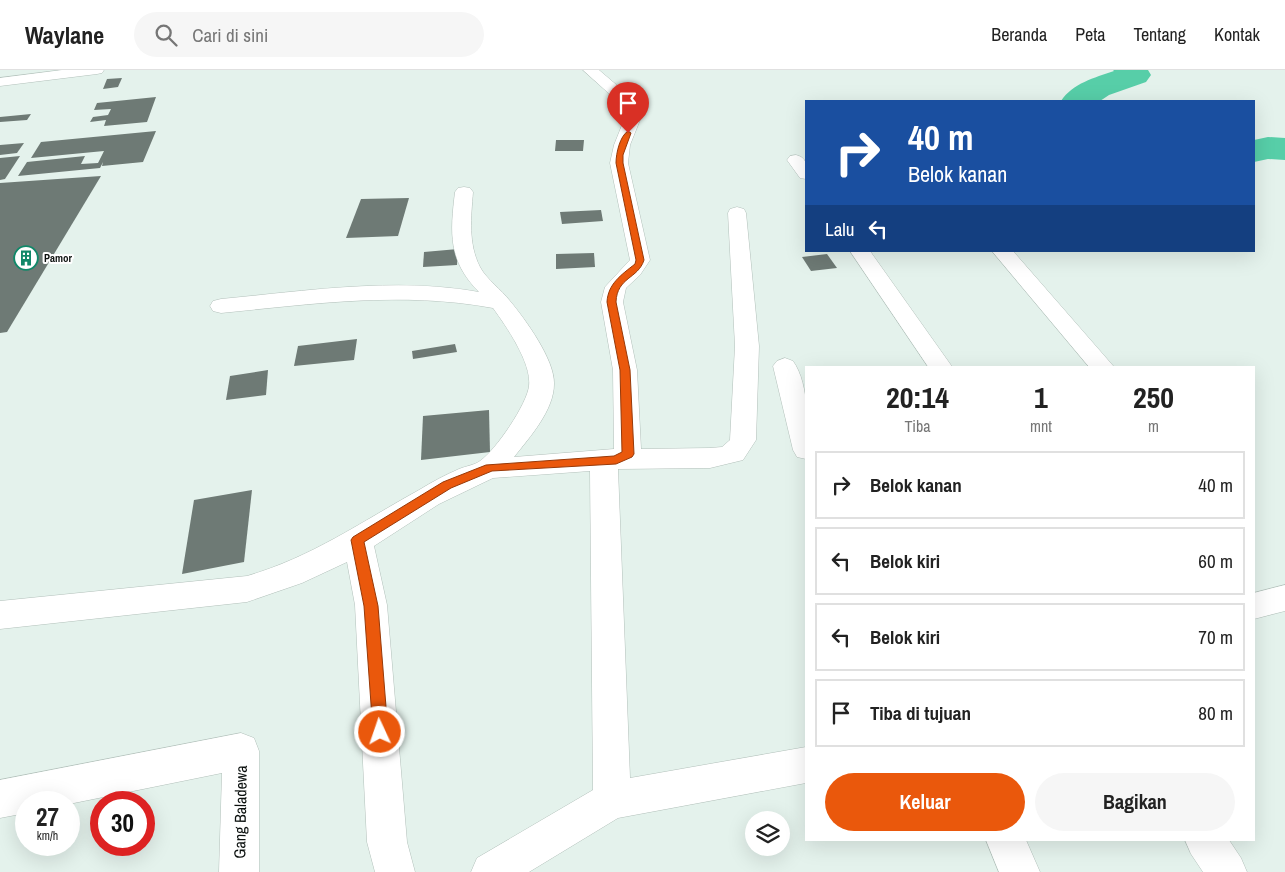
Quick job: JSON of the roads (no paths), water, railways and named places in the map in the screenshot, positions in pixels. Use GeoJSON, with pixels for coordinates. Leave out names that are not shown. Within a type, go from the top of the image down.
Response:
{"type":"FeatureCollection","features":[{"type":"Feature","properties":{"kind":"street"},"geometry":{"type":"LineString","coordinates":[[0,82],[97,70]]}},
{"type":"Feature","properties":{"kind":"street"},"geometry":{"type":"LineString","coordinates":[[590,70],[617,93],[631,109],[634,116],[622,145],[619,163],[640,260],[638,265],[620,280],[612,291],[612,302],[625,370],[629,437],[628,454],[613,460]]}},
{"type":"Feature","properties":{"kind":"street"},"geometry":{"type":"LineString","coordinates":[[796,160],[805,173]]}},
{"type":"Feature","properties":{"kind":"street"},"geometry":{"type":"LineString","coordinates":[[464,192],[460,229],[469,266],[477,279],[501,303],[539,368],[542,384],[538,401],[518,433],[490,468]]}},
{"type":"Feature","properties":{"kind":"street"},"geometry":{"type":"LineString","coordinates":[[0,615],[247,589],[284,578],[305,570],[358,540],[447,485],[490,468],[613,460],[716,458],[732,454],[743,440],[747,346],[737,213]]}},
{"type":"Feature","properties":{"kind":"street"},"geometry":{"type":"LineString","coordinates":[[861,252],[940,366]]}},
{"type":"Feature","properties":{"kind":"street"},"geometry":{"type":"LineString","coordinates":[[1003,252],[1101,366]]}},
{"type":"Feature","properties":{"kind":"street"},"geometry":{"type":"LineString","coordinates":[[221,306],[384,292],[472,296],[501,303]]}},
{"type":"Feature","properties":{"kind":"street"},"geometry":{"type":"LineString","coordinates":[[785,366],[805,446]]}},
{"type":"Feature","properties":{"kind":"street"},"geometry":{"type":"LineString","coordinates":[[612,800],[613,460]]}},
{"type":"Feature","properties":{"kind":"street"},"geometry":{"type":"LineString","coordinates":[[358,540],[371,606],[387,842],[395,872]]}},
{"type":"Feature","properties":{"kind":"street"},"geometry":{"type":"LineString","coordinates":[[1255,606],[1285,598]]}},
{"type":"Feature","properties":{"kind":"street","name":"Gang Baladewa"},"geometry":{"type":"LineString","coordinates":[[0,799],[241,751],[239,872]]}},
{"type":"Feature","properties":{"kind":"street"},"geometry":{"type":"LineString","coordinates":[[491,872],[612,800],[805,765]]}},
{"type":"Feature","properties":{"kind":"street"},"geometry":{"type":"LineString","coordinates":[[1006,841],[1020,872]]}},
{"type":"Feature","properties":{"kind":"street"},"geometry":{"type":"LineString","coordinates":[[1206,841],[1227,872]]}},
{"type":"Feature","properties":{"kind":"waterway"},"geometry":{"type":"LineString","coordinates":[[1079,100],[1097,88],[1135,75],[1129,70]]}},
{"type":"Feature","properties":{"kind":"waterway"},"geometry":{"type":"LineString","coordinates":[[1255,151],[1268,148],[1285,149]]}},
{"type":"Feature","properties":{"kind":"place","name":"Pamor"},"geometry":{"type":"Point","coordinates":[26,258]}}]}
